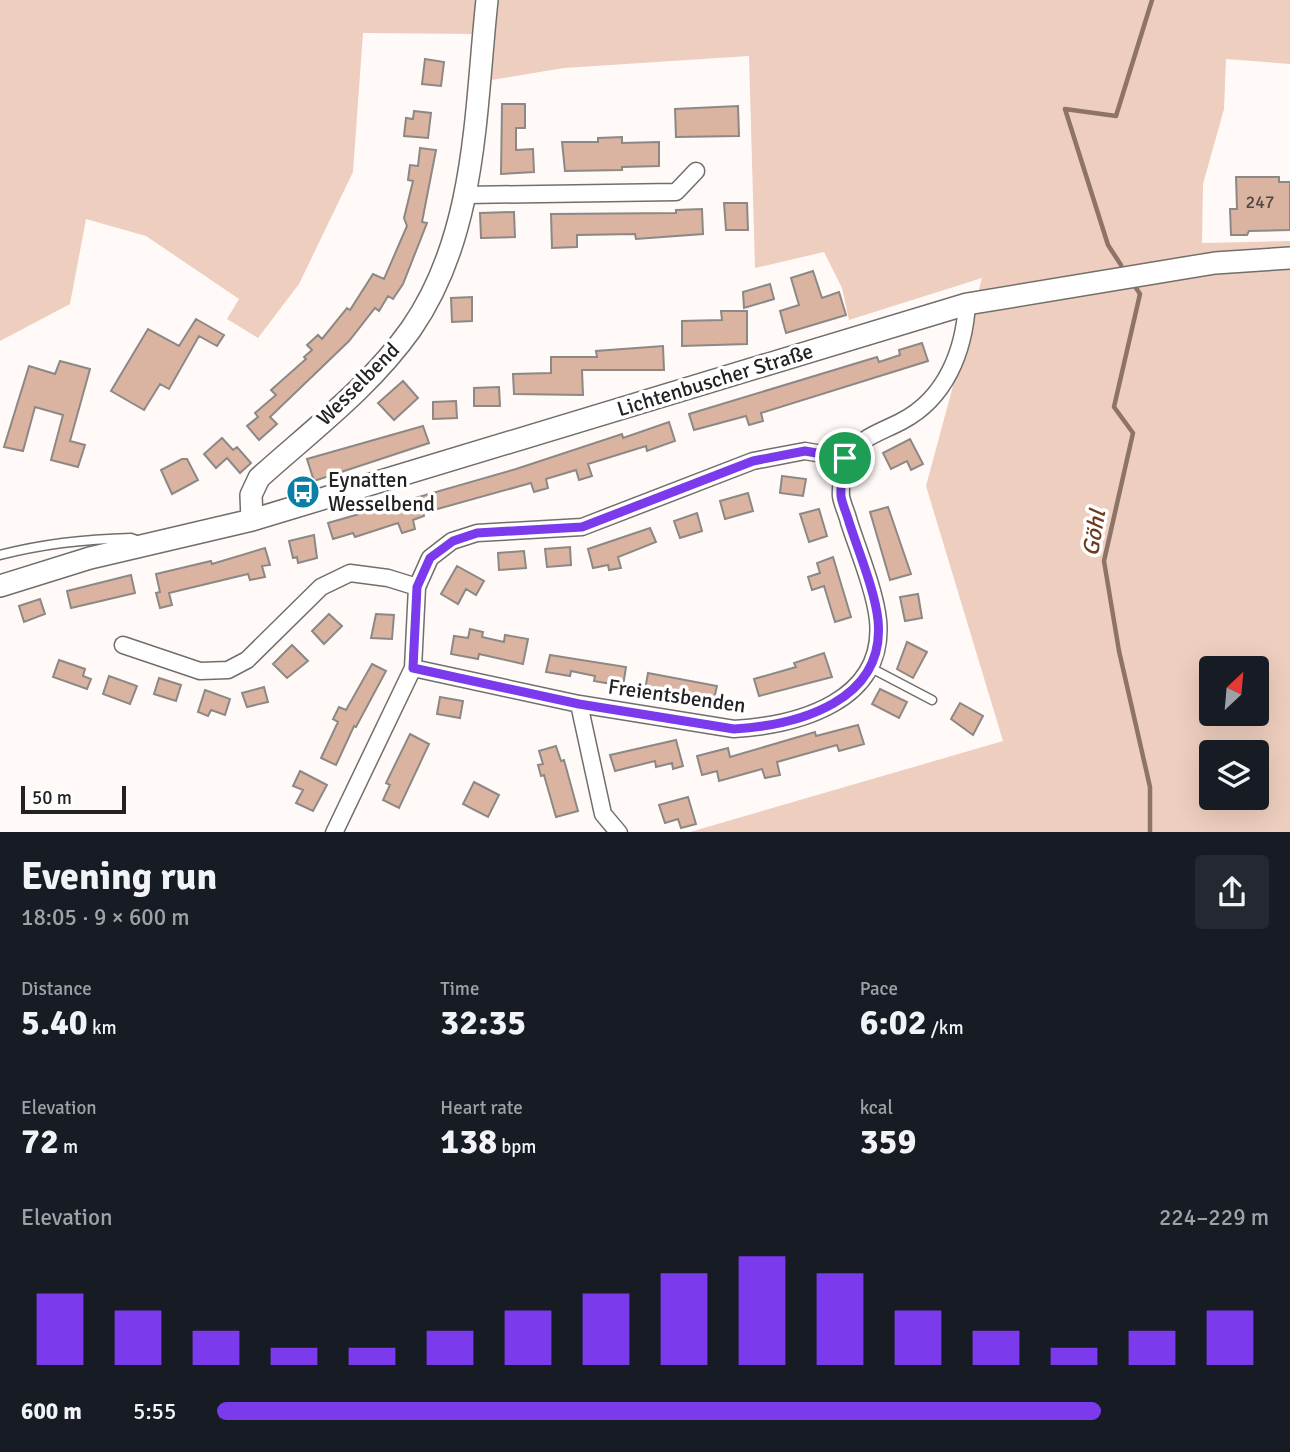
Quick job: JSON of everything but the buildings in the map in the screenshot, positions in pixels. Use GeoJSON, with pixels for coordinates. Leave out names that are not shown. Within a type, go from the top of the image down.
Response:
{"type":"FeatureCollection","features":[{"type":"Feature","properties":{"kind":"street","name":"Wesselbend"},"geometry":{"type":"LineString","coordinates":[[252,520],[251,495],[259,478],[370,378],[411,328],[445,267],[466,195],[487,0]]}},
{"type":"Feature","properties":{"kind":"street"},"geometry":{"type":"LineString","coordinates":[[466,195],[676,192],[695,171]]}},
{"type":"Feature","properties":{"kind":"street","name":"Lichtenbuscher Straße"},"geometry":{"type":"LineString","coordinates":[[0,586],[30,574],[252,520],[967,304],[1202,265],[1290,258]]}},
{"type":"Feature","properties":{"kind":"street"},"geometry":{"type":"LineString","coordinates":[[334,832],[413,668],[417,587],[430,558],[453,541],[477,533],[582,527],[753,461],[805,451],[845,458],[860,440],[905,420],[933,399],[955,364],[965,332],[967,304]]}},
{"type":"Feature","properties":{"kind":"street","name":"Freientsbenden"},"geometry":{"type":"LineString","coordinates":[[413,668],[579,704],[734,729],[755,728],[808,715],[830,705],[848,695],[871,668],[878,645],[878,618],[841,496],[845,458]]}},
{"type":"Feature","properties":{"kind":"street"},"geometry":{"type":"LineString","coordinates":[[123,645],[200,671],[228,670],[247,660],[321,587],[350,573],[388,578],[417,587]]}},
{"type":"Feature","properties":{"kind":"street","name":"Freientsbenden"},"geometry":{"type":"LineString","coordinates":[[579,704],[603,814],[619,832]]}},
{"type":"Feature","properties":{"kind":"lane","name":"Lichtenbuscher Straße"},"geometry":{"type":"LineString","coordinates":[[0,555],[22,549],[118,538],[131,538],[148,544]]}},
{"type":"Feature","properties":{"kind":"lane"},"geometry":{"type":"LineString","coordinates":[[871,668],[932,700]]}},
{"type":"Feature","properties":{"kind":"shaded area"},"geometry":{"type":"Polygon","coordinates":[[[0,0],[1290,0],[1290,64],[1226,59],[1224,109],[1203,184],[1202,243],[1290,241],[1290,832],[690,832],[1003,741],[926,486],[982,278],[849,320],[842,288],[824,252],[755,268],[749,56],[564,68],[473,83],[479,34],[363,33],[353,172],[299,284],[258,338],[227,319],[239,299],[146,236],[86,219],[70,304],[0,341],[0,0]]]}},
{"type":"Feature","properties":{"kind":"waterway","name":"Göhl"},"geometry":{"type":"LineString","coordinates":[[1121,265],[1108,245],[1065,109],[1116,116],[1152,0]]}},
{"type":"Feature","properties":{"kind":"waterway","name":"Göhl"},"geometry":{"type":"LineString","coordinates":[[1136,288],[1140,294],[1114,407],[1133,433],[1104,561],[1119,651],[1150,787],[1150,832]]}},
{"type":"Feature","properties":{"kind":"place","name":"Eynatten Wesselbend"},"geometry":{"type":"Point","coordinates":[303,492]}},
{"type":"Feature","properties":{"kind":"route"},"geometry":{"type":"LineString","coordinates":[[805,451],[845,458],[841,496],[878,618],[878,645],[871,668],[860,682],[848,695],[830,705],[808,715],[755,728],[734,729],[579,704],[413,668],[417,587],[430,558],[453,541],[477,533],[582,527],[753,461],[805,451]]}}]}
